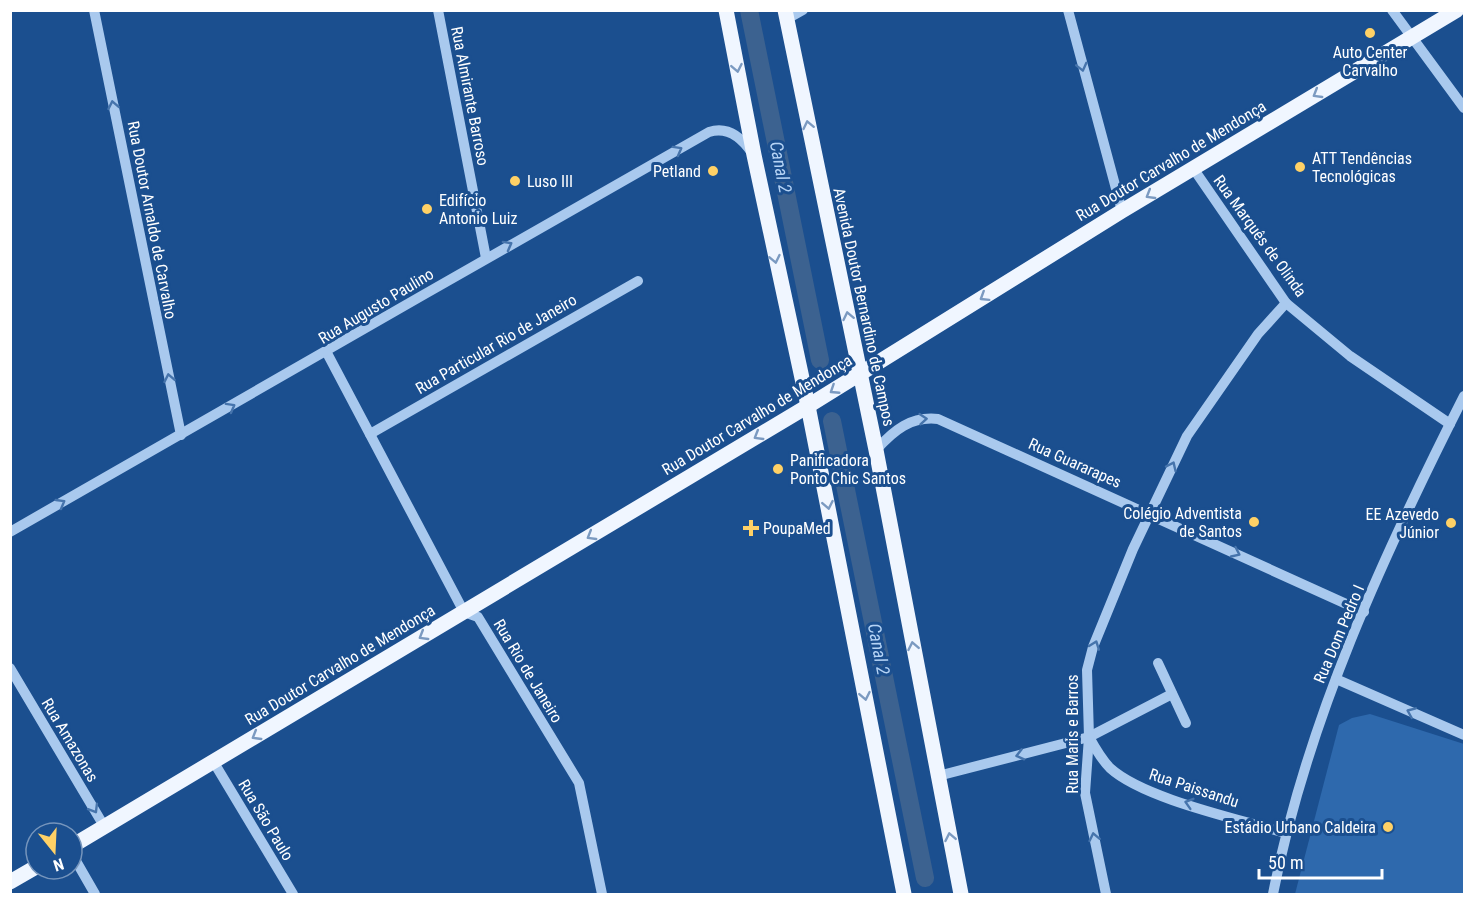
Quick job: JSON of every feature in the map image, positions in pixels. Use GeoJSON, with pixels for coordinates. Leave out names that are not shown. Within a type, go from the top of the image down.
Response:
{"type":"FeatureCollection","features":[{"type":"Feature","properties":{"kind":"main road"},"geometry":{"type":"LineString","coordinates":[[726,10],[753,155],[808,406],[904,894]]}},
{"type":"Feature","properties":{"kind":"main road","name":"Rua Doutor Carvalho de Mendonça"},"geometry":{"type":"LineString","coordinates":[[84,838],[808,406],[1122,211],[1457,10]]}},
{"type":"Feature","properties":{"kind":"main road","name":"Avenida Doutor Bernardino de Campos"},"geometry":{"type":"LineString","coordinates":[[786,15],[876,450],[962,894]]}},
{"type":"Feature","properties":{"kind":"main road"},"geometry":{"type":"LineString","coordinates":[[10,882],[24,874]]}},
{"type":"Feature","properties":{"kind":"street","name":"Rua Doutor Arnaldo de Carvalho"},"geometry":{"type":"LineString","coordinates":[[94,10],[180,435]]}},
{"type":"Feature","properties":{"kind":"street","name":"Rua Almirante Barroso"},"geometry":{"type":"LineString","coordinates":[[438,10],[486,258]]}},
{"type":"Feature","properties":{"kind":"street"},"geometry":{"type":"LineString","coordinates":[[786,15],[803,10]]}},
{"type":"Feature","properties":{"kind":"street"},"geometry":{"type":"LineString","coordinates":[[1068,10],[1122,211]]}},
{"type":"Feature","properties":{"kind":"street"},"geometry":{"type":"LineString","coordinates":[[1392,10],[1464,108]]}},
{"type":"Feature","properties":{"kind":"street","name":"Rua Augusto Paulino"},"geometry":{"type":"LineString","coordinates":[[10,532],[327,353],[486,258],[709,132],[723,130],[736,136],[753,155]]}},
{"type":"Feature","properties":{"kind":"street","name":"Rua Marquês de Olinda"},"geometry":{"type":"LineString","coordinates":[[1193,168],[1286,303],[1350,356],[1450,424]]}},
{"type":"Feature","properties":{"kind":"street","name":"Rua Particular Rio de Janeiro"},"geometry":{"type":"LineString","coordinates":[[370,434],[638,281]]}},
{"type":"Feature","properties":{"kind":"street","name":"Rua Maris e Barros"},"geometry":{"type":"LineString","coordinates":[[1106,894],[1085,793],[1089,738],[1087,670],[1093,647],[1133,549],[1187,436],[1258,334],[1286,303]]}},
{"type":"Feature","properties":{"kind":"street","name":"Rua Rio de Janeiro"},"geometry":{"type":"LineString","coordinates":[[327,353],[464,612],[478,617],[579,783],[602,894]]}},
{"type":"Feature","properties":{"kind":"street","name":"Rua Dom Pedro I"},"geometry":{"type":"LineString","coordinates":[[1273,894],[1285,833],[1306,759],[1336,679],[1364,612],[1464,396]]}},
{"type":"Feature","properties":{"kind":"street","name":"Rua Guararapes"},"geometry":{"type":"LineString","coordinates":[[876,450],[894,432],[915,420],[938,419],[1364,612]]}},
{"type":"Feature","properties":{"kind":"street"},"geometry":{"type":"LineString","coordinates":[[1158,663],[1186,723]]}},
{"type":"Feature","properties":{"kind":"street","name":"Rua Amazonas"},"geometry":{"type":"LineString","coordinates":[[10,668],[104,826]]}},
{"type":"Feature","properties":{"kind":"street"},"geometry":{"type":"LineString","coordinates":[[1336,679],[1464,735]]}},
{"type":"Feature","properties":{"kind":"street"},"geometry":{"type":"LineString","coordinates":[[938,776],[1089,738],[1172,694]]}},
{"type":"Feature","properties":{"kind":"street","name":"Rua Paissandu"},"geometry":{"type":"LineString","coordinates":[[1089,738],[1107,764],[1129,781],[1162,795],[1285,833]]}},
{"type":"Feature","properties":{"kind":"street","name":"Rua São Paulo"},"geometry":{"type":"LineString","coordinates":[[213,761],[293,894]]}},
{"type":"Feature","properties":{"kind":"street"},"geometry":{"type":"LineString","coordinates":[[84,875],[95,894]]}},
{"type":"Feature","properties":{"kind":"shaded area","name":"Estádio Urbano Caldeira"},"geometry":{"type":"Polygon","coordinates":[[[1370,714],[1464,744],[1464,894],[1295,894],[1339,725],[1352,718],[1370,714]]]}},
{"type":"Feature","properties":{"kind":"waterway","name":"Canal 2"},"geometry":{"type":"LineString","coordinates":[[749,10],[820,360]]}},
{"type":"Feature","properties":{"kind":"waterway","name":"Canal 2"},"geometry":{"type":"LineString","coordinates":[[832,421],[925,878]]}},
{"type":"Feature","properties":{"kind":"place","name":"Auto Center Carvalho"},"geometry":{"type":"Point","coordinates":[1370,33]}},
{"type":"Feature","properties":{"kind":"place","name":"ATT Tendências Tecnológicas"},"geometry":{"type":"Point","coordinates":[1300,167]}},
{"type":"Feature","properties":{"kind":"place","name":"Petland"},"geometry":{"type":"Point","coordinates":[713,171]}},
{"type":"Feature","properties":{"kind":"place","name":"Luso III"},"geometry":{"type":"Point","coordinates":[515,181]}},
{"type":"Feature","properties":{"kind":"place","name":"Edifício Antonio Luiz"},"geometry":{"type":"Point","coordinates":[427,209]}},
{"type":"Feature","properties":{"kind":"place","name":"Panificadora Ponto Chic Santos"},"geometry":{"type":"Point","coordinates":[778,469]}},
{"type":"Feature","properties":{"kind":"place","name":"Colégio Adventista de Santos"},"geometry":{"type":"Point","coordinates":[1254,522]}},
{"type":"Feature","properties":{"kind":"place","name":"EE Azevedo Júnior"},"geometry":{"type":"Point","coordinates":[1451,523]}},
{"type":"Feature","properties":{"kind":"place","name":"PoupaMed"},"geometry":{"type":"Point","coordinates":[751,528]}},
{"type":"Feature","properties":{"kind":"place","name":"Estádio Urbano Caldeira"},"geometry":{"type":"Point","coordinates":[1388,827]}}]}
